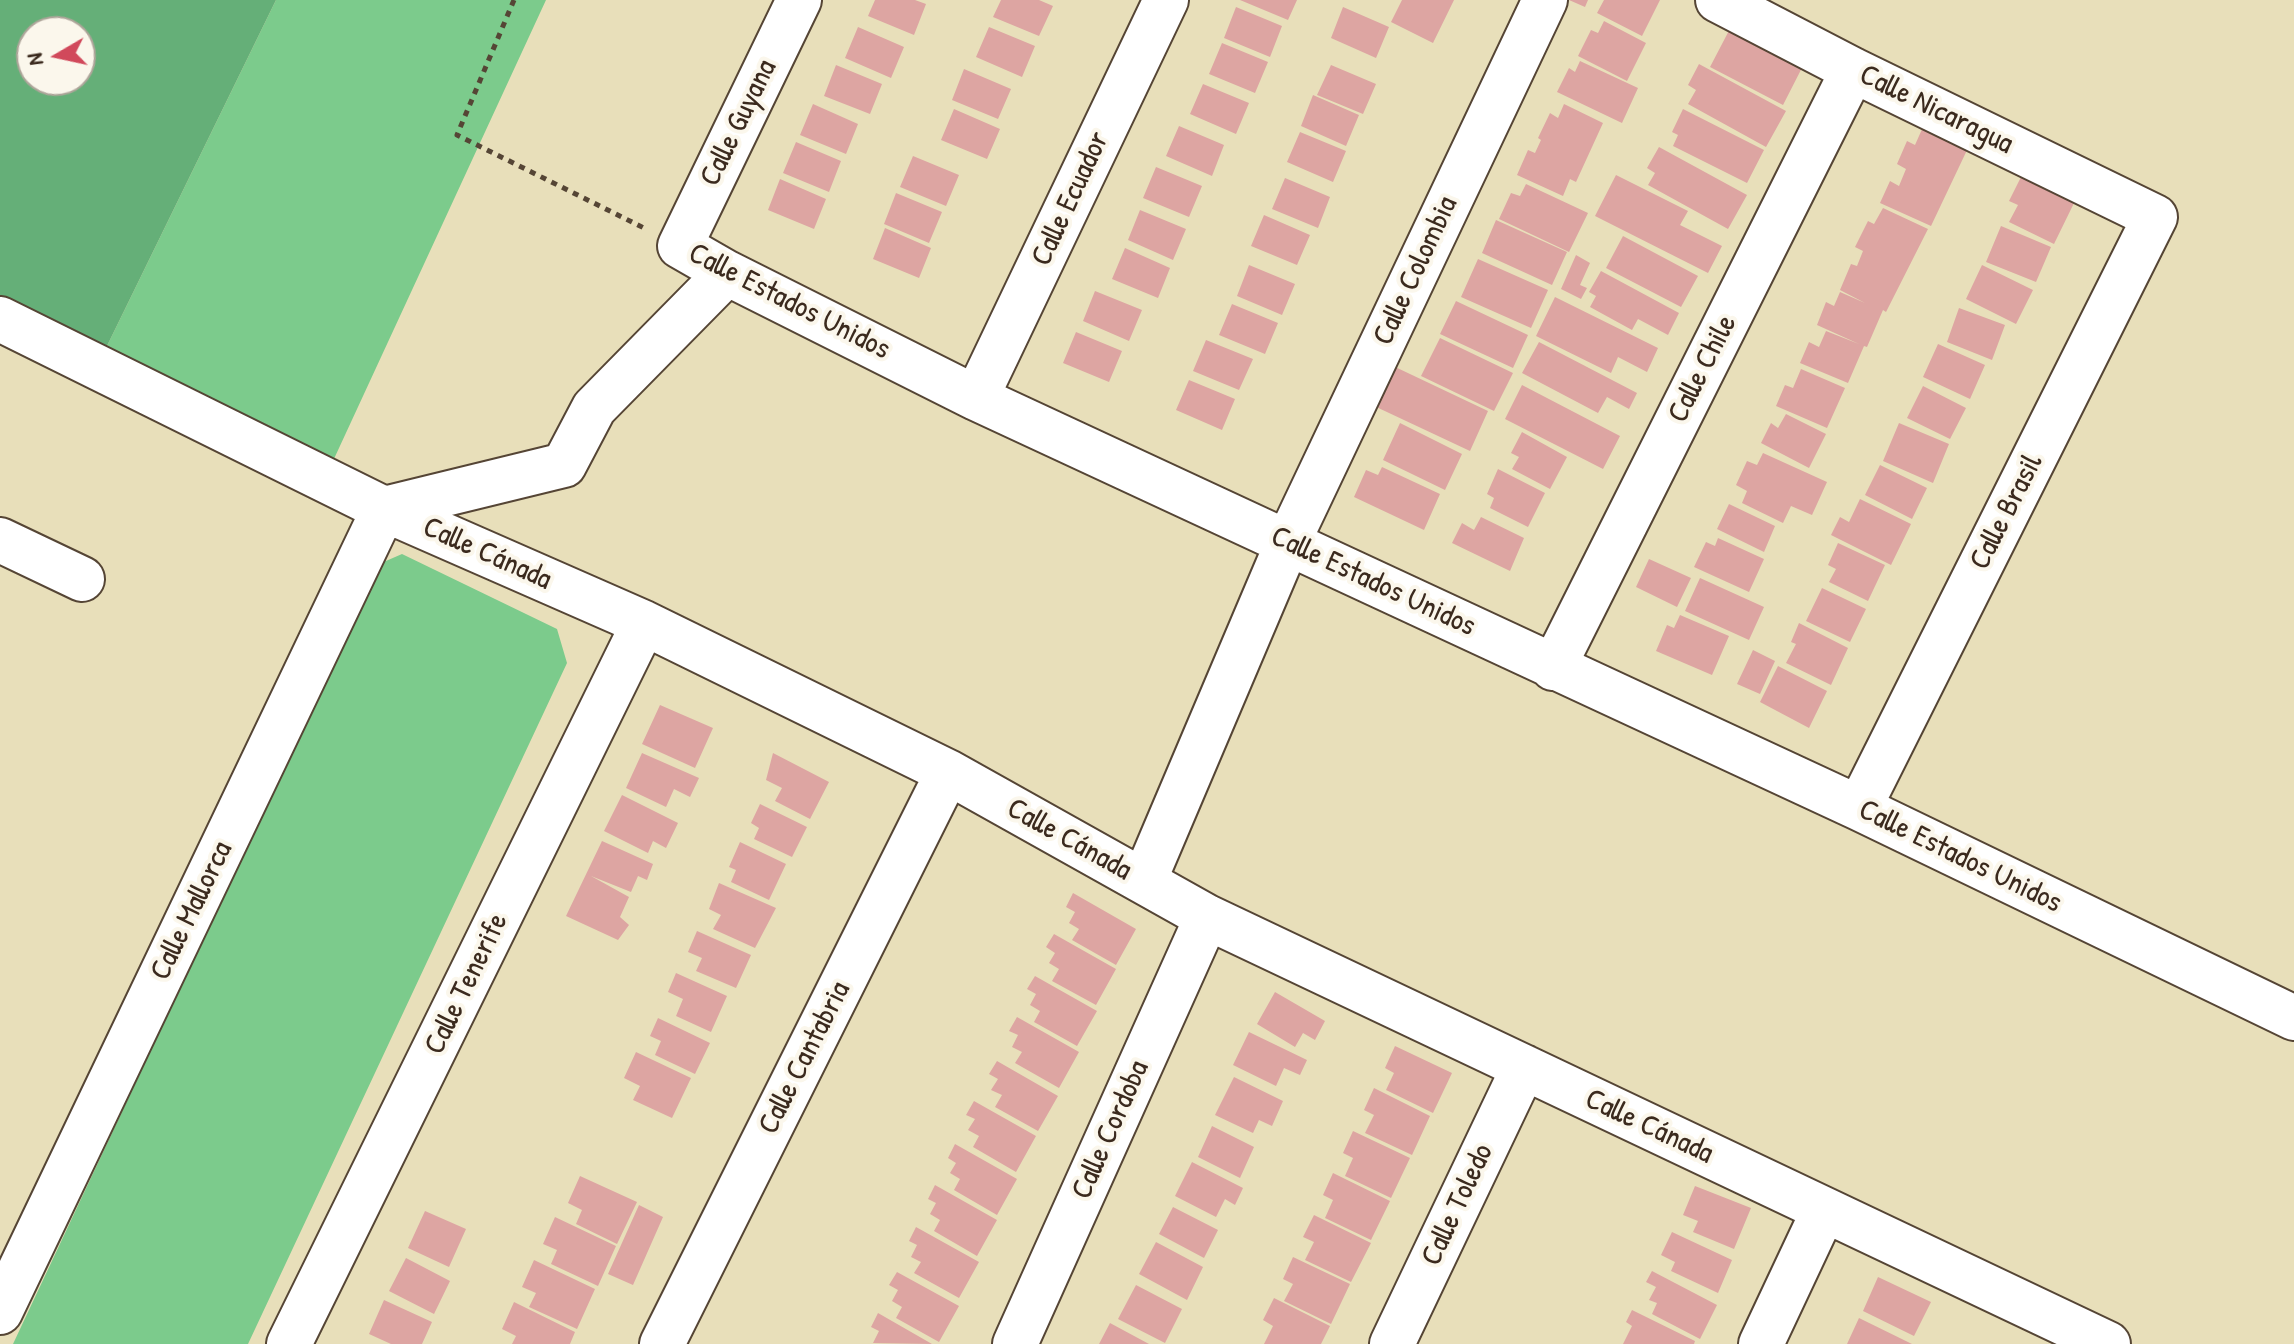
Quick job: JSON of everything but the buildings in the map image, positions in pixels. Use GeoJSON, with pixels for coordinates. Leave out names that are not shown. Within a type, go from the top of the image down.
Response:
{"type":"FeatureCollection","features":[{"type":"Feature","properties":{"kind":"street","name":"Calle Guyana"},"geometry":{"type":"LineString","coordinates":[[680,246],[799,0]]}},
{"type":"Feature","properties":{"kind":"street","name":"Calle Ecuador"},"geometry":{"type":"LineString","coordinates":[[976,398],[1166,0]]}},
{"type":"Feature","properties":{"kind":"street","name":"Calle Colombia"},"geometry":{"type":"LineString","coordinates":[[1144,881],[1288,542],[1545,0]]}},
{"type":"Feature","properties":{"kind":"street","name":"Calle Nicaragua"},"geometry":{"type":"LineString","coordinates":[[1718,0],[1853,70],[2155,217]]}},
{"type":"Feature","properties":{"kind":"street","name":"Calle Chile"},"geometry":{"type":"LineString","coordinates":[[1553,668],[1853,70]]}},
{"type":"Feature","properties":{"kind":"street","name":"Calle Brasil"},"geometry":{"type":"LineString","coordinates":[[1859,808],[2155,217]]}},
{"type":"Feature","properties":{"kind":"street","name":"Calle Estados Unidos"},"geometry":{"type":"LineString","coordinates":[[680,246],[727,273],[976,398],[1859,808],[2294,1018]]}},
{"type":"Feature","properties":{"kind":"street"},"geometry":{"type":"LineString","coordinates":[[384,509],[564,465],[594,408],[727,273]]}},
{"type":"Feature","properties":{"kind":"street","name":"Calle Cánada"},"geometry":{"type":"LineString","coordinates":[[0,319],[384,509],[644,623],[948,772],[1207,917],[2108,1344]]}},
{"type":"Feature","properties":{"kind":"street","name":"Calle Mallorca"},"geometry":{"type":"LineString","coordinates":[[0,1312],[384,509]]}},
{"type":"Feature","properties":{"kind":"street"},"geometry":{"type":"LineString","coordinates":[[5,555],[82,579]]}},
{"type":"Feature","properties":{"kind":"street","name":"Calle Tenerife"},"geometry":{"type":"LineString","coordinates":[[289,1344],[644,623]]}},
{"type":"Feature","properties":{"kind":"street","name":"Calle Cantabria"},"geometry":{"type":"LineString","coordinates":[[662,1344],[948,772]]}},
{"type":"Feature","properties":{"kind":"street","name":"Calle Cordoba"},"geometry":{"type":"LineString","coordinates":[[1015,1344],[1207,917]]}},
{"type":"Feature","properties":{"kind":"street","name":"Calle Toledo"},"geometry":{"type":"LineString","coordinates":[[1392,1344],[1524,1067]]}},
{"type":"Feature","properties":{"kind":"street"},"geometry":{"type":"LineString","coordinates":[[1761,1344],[1824,1210]]}},
{"type":"Feature","properties":{"kind":"path","name":"Calle Estados Unidos"},"geometry":{"type":"LineString","coordinates":[[514,0],[457,135],[680,246]]}},
{"type":"Feature","properties":{"kind":"green space"},"geometry":{"type":"Polygon","coordinates":[[[0,0],[276,0],[105,350],[0,299],[0,0]]]}},
{"type":"Feature","properties":{"kind":"green space"},"geometry":{"type":"Polygon","coordinates":[[[276,0],[546,0],[333,461],[105,350],[276,0]]]}},
{"type":"Feature","properties":{"kind":"green space"},"geometry":{"type":"Polygon","coordinates":[[[402,554],[557,629],[567,663],[248,1344],[13,1344],[379,564],[402,554]]]}}]}
